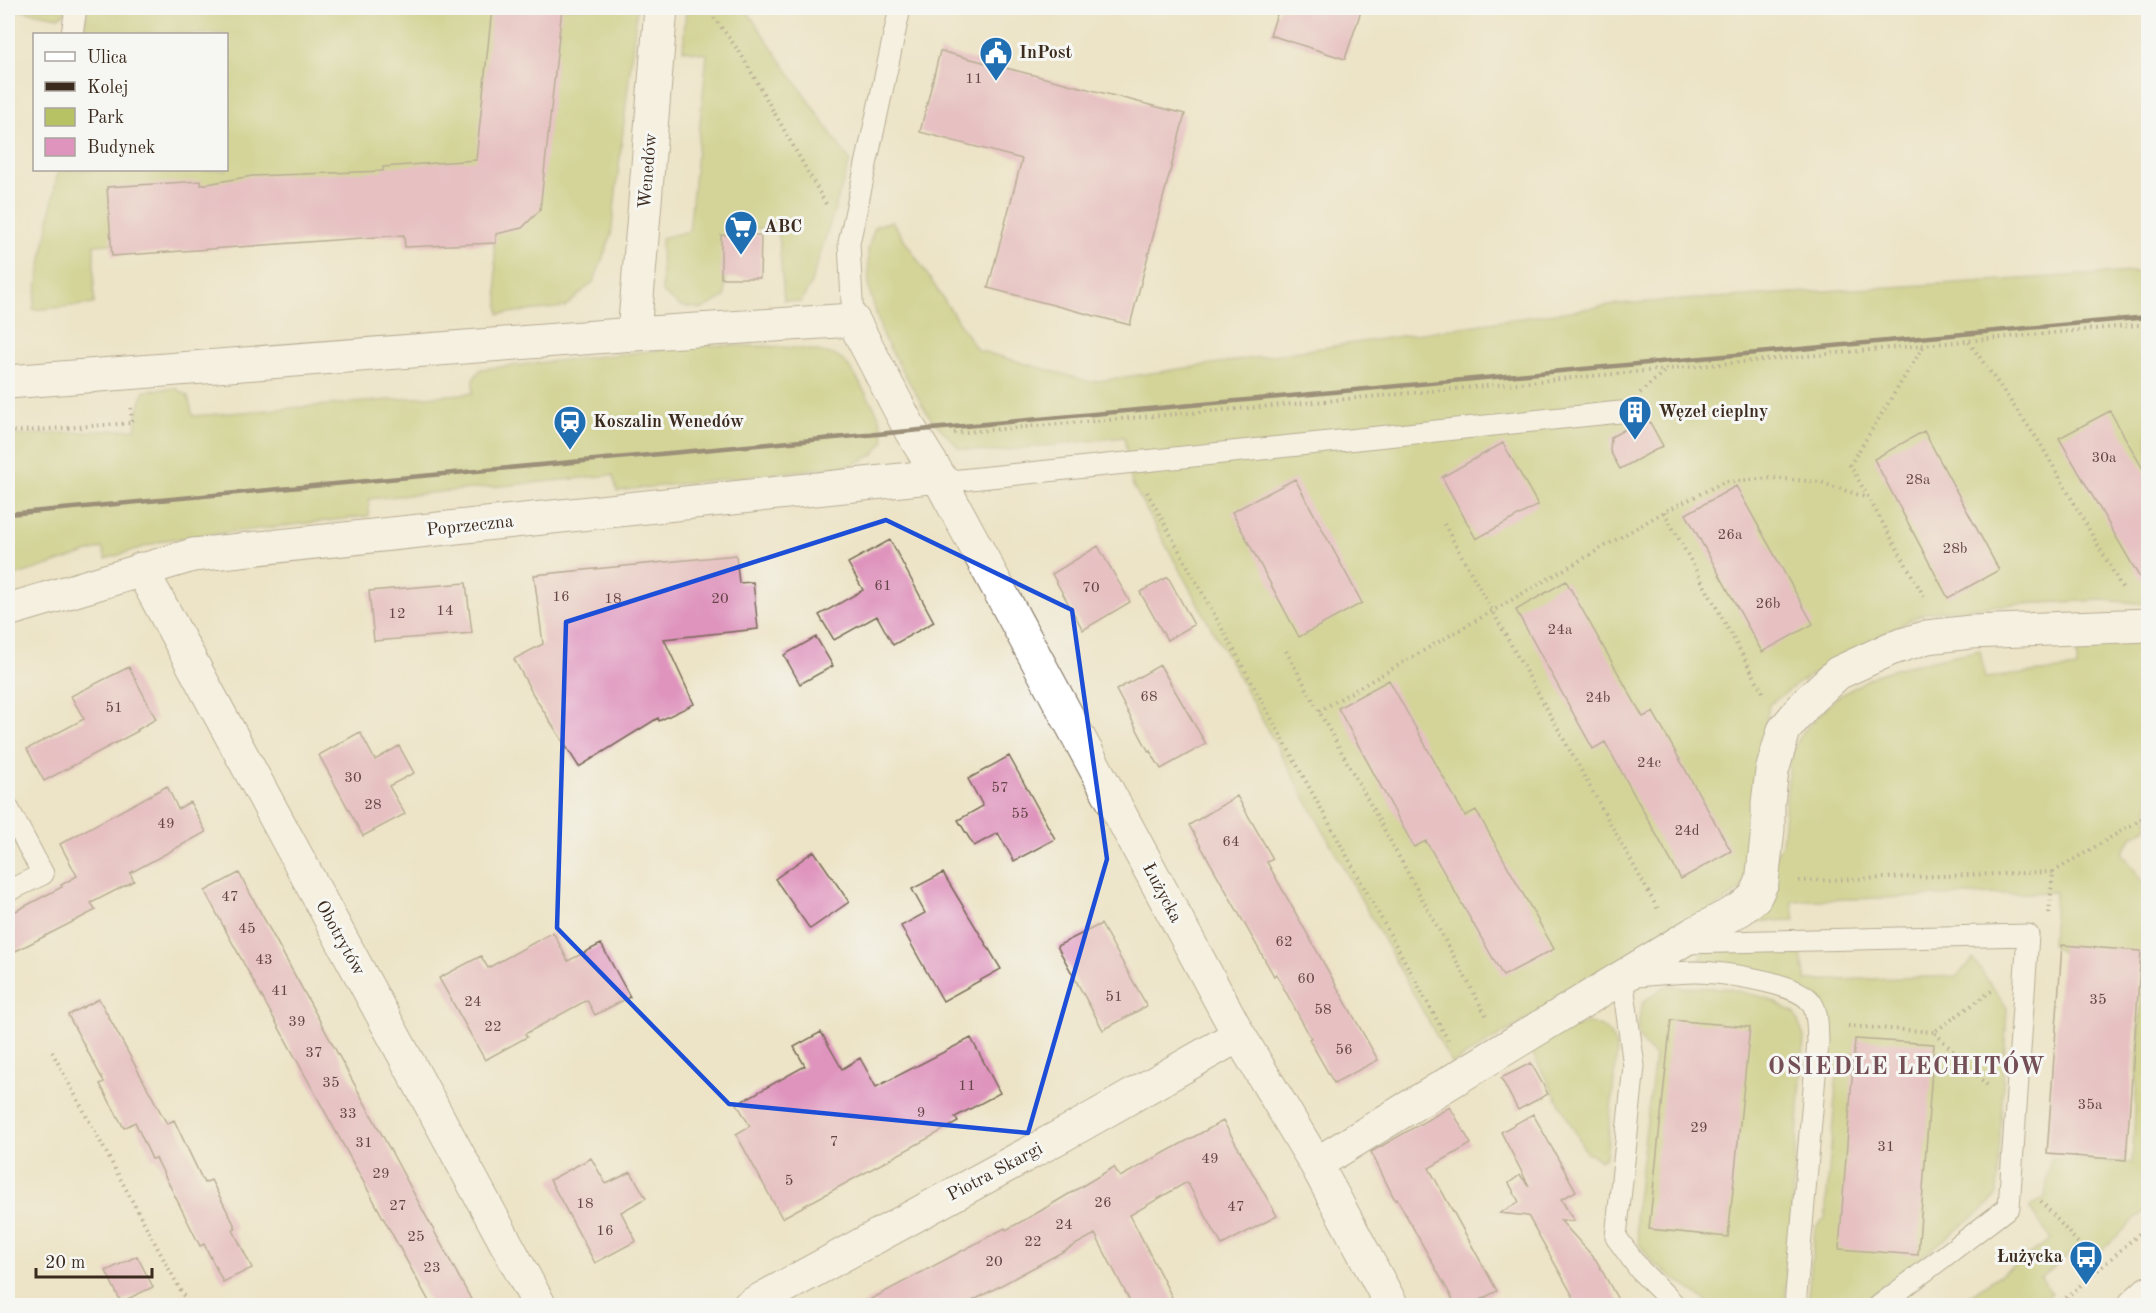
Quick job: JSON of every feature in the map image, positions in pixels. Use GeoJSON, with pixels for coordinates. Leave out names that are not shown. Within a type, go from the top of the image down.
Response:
{"type":"FeatureCollection","features":[{"type":"Feature","properties":{"kind":"street","name":"Wenedów"},"geometry":{"type":"LineString","coordinates":[[634,334],[661,8]]}},
{"type":"Feature","properties":{"kind":"street"},"geometry":{"type":"LineString","coordinates":[[8,382],[634,334],[853,320]]}},
{"type":"Feature","properties":{"kind":"street","name":"Łużycka"},"geometry":{"type":"LineString","coordinates":[[853,320],[1239,1035],[1316,1164],[1392,1305]]}},
{"type":"Feature","properties":{"kind":"street","name":"Poprzeczna"},"geometry":{"type":"LineString","coordinates":[[8,610],[193,555],[940,479]]}},
{"type":"Feature","properties":{"kind":"street","name":"Obotrytów"},"geometry":{"type":"LineString","coordinates":[[141,569],[540,1305]]}},
{"type":"Feature","properties":{"kind":"street"},"geometry":{"type":"LineString","coordinates":[[1316,1164],[1677,944],[1741,909],[1755,897],[1762,882],[1772,771],[1784,729],[1809,700],[1838,674],[1890,650],[1927,637],[2048,627],[2146,625]]}},
{"type":"Feature","properties":{"kind":"street","name":"Piotra Skargi"},"geometry":{"type":"LineString","coordinates":[[749,1305],[1081,1125],[1239,1035]]}},
{"type":"Feature","properties":{"kind":"street"},"geometry":{"type":"LineString","coordinates":[[2134,1305],[2148,1293]]}},
{"type":"Feature","properties":{"kind":"lane"},"geometry":{"type":"LineString","coordinates":[[72,33],[76,8]]}},
{"type":"Feature","properties":{"kind":"lane"},"geometry":{"type":"LineString","coordinates":[[853,320],[849,243],[900,8]]}},
{"type":"Feature","properties":{"kind":"lane"},"geometry":{"type":"LineString","coordinates":[[940,479],[1144,462],[1620,412]]}},
{"type":"Feature","properties":{"kind":"lane"},"geometry":{"type":"LineString","coordinates":[[8,808],[43,874],[8,891]]}},
{"type":"Feature","properties":{"kind":"lane"},"geometry":{"type":"LineString","coordinates":[[1677,944],[2028,935],[2009,1207],[1879,1305]]}},
{"type":"Feature","properties":{"kind":"lane"},"geometry":{"type":"LineString","coordinates":[[1676,1305],[1640,1270],[1616,1237],[1634,1066],[1622,977],[1697,972],[1764,980],[1792,989],[1810,1000],[1817,1023],[1818,1041],[1795,1305]]}},
{"type":"Feature","properties":{"kind":"path"},"geometry":{"type":"LineString","coordinates":[[707,8],[741,54],[849,243]]}},
{"type":"Feature","properties":{"kind":"path"},"geometry":{"type":"LineString","coordinates":[[915,436],[1089,423],[1923,347],[2148,324]]}},
{"type":"Feature","properties":{"kind":"path"},"geometry":{"type":"LineString","coordinates":[[1969,342],[2040,443],[2146,625]]}},
{"type":"Feature","properties":{"kind":"path"},"geometry":{"type":"LineString","coordinates":[[1923,347],[1850,465],[1945,635]]}},
{"type":"Feature","properties":{"kind":"path"},"geometry":{"type":"LineString","coordinates":[[8,432],[132,423],[131,404],[136,393],[135,372]]}},
{"type":"Feature","properties":{"kind":"path"},"geometry":{"type":"LineString","coordinates":[[1144,462],[1147,491],[1466,1073]]}},
{"type":"Feature","properties":{"kind":"path"},"geometry":{"type":"LineString","coordinates":[[1319,711],[1664,512],[1724,482],[1771,478],[1820,482],[1868,498]]}},
{"type":"Feature","properties":{"kind":"path"},"geometry":{"type":"LineString","coordinates":[[1664,512],[1784,729]]}},
{"type":"Feature","properties":{"kind":"path"},"geometry":{"type":"LineString","coordinates":[[1444,524],[1677,944]]}},
{"type":"Feature","properties":{"kind":"path"},"geometry":{"type":"LineString","coordinates":[[1286,651],[1505,1049]]}},
{"type":"Feature","properties":{"kind":"path"},"geometry":{"type":"LineString","coordinates":[[1762,882],[2052,872],[2148,815]]}},
{"type":"Feature","properties":{"kind":"path"},"geometry":{"type":"LineString","coordinates":[[2049,919],[2052,872]]}},
{"type":"Feature","properties":{"kind":"path"},"geometry":{"type":"LineString","coordinates":[[1817,1023],[1934,1032],[2026,967]]}},
{"type":"Feature","properties":{"kind":"path"},"geometry":{"type":"LineString","coordinates":[[1934,1032],[2016,1113]]}},
{"type":"Feature","properties":{"kind":"path"},"geometry":{"type":"LineString","coordinates":[[52,1052],[189,1305]]}},
{"type":"Feature","properties":{"kind":"path"},"geometry":{"type":"LineString","coordinates":[[2036,1197],[2099,1267]]}},
{"type":"Feature","properties":{"kind":"path"},"geometry":{"type":"LineString","coordinates":[[2057,1305],[2148,1226]]}},
{"type":"Feature","properties":{"kind":"highlighted area"},"geometry":{"type":"Polygon","coordinates":[[[886,520],[1072,610],[1107,859],[1028,1133],[729,1104],[557,928],[566,622],[886,520]]]}},
{"type":"Feature","properties":{"kind":"green space"},"geometry":{"type":"Polygon","coordinates":[[[8,8],[66,8],[65,13],[58,17],[8,8]]]}},
{"type":"Feature","properties":{"kind":"green space"},"geometry":{"type":"Polygon","coordinates":[[[88,8],[637,8],[611,236],[594,281],[565,307],[499,314],[492,220],[94,245],[94,304],[33,310],[58,171],[228,171],[228,33],[83,33],[88,8]]]}},
{"type":"Feature","properties":{"kind":"green space"},"geometry":{"type":"Polygon","coordinates":[[[686,8],[745,8],[850,161],[810,286],[801,302],[784,300],[778,229],[726,228],[725,297],[702,309],[680,306],[662,292],[661,238],[689,231],[707,54],[683,50],[686,8]]]}},
{"type":"Feature","properties":{"kind":"green space"},"geometry":{"type":"Polygon","coordinates":[[[892,221],[977,350],[1091,382],[1617,304],[2148,271],[2148,604],[2103,600],[2001,605],[1924,613],[1847,653],[1803,680],[1769,705],[1763,746],[1754,864],[1740,890],[1712,910],[1452,1064],[1132,484],[1124,437],[990,452],[959,448],[929,416],[883,337],[869,289],[868,249],[875,226],[892,221]]]}},
{"type":"Feature","properties":{"kind":"green space"},"geometry":{"type":"Polygon","coordinates":[[[704,345],[797,348],[831,354],[841,359],[852,370],[876,410],[881,422],[884,442],[873,455],[852,465],[617,491],[613,475],[369,499],[369,516],[165,540],[106,559],[102,548],[8,578],[8,436],[135,429],[144,391],[175,388],[188,396],[193,416],[473,393],[473,379],[481,369],[704,345]]]}},
{"type":"Feature","properties":{"kind":"green space"},"geometry":{"type":"Polygon","coordinates":[[[2148,641],[2148,827],[2133,836],[2122,853],[2148,888],[2148,1208],[2094,1257],[2082,1244],[2041,1278],[2052,1294],[2038,1305],[2014,1305],[2008,1298],[1998,1305],[1975,1305],[1968,1297],[2051,1239],[2029,1208],[2045,1197],[2050,1158],[2132,1163],[2143,957],[2061,952],[2052,945],[2055,892],[1792,901],[1795,920],[1743,922],[1782,843],[1790,760],[1801,734],[1836,698],[1875,675],[1909,665],[1980,650],[1985,678],[2077,668],[2077,645],[2148,641]]]}},
{"type":"Feature","properties":{"kind":"green space"},"geometry":{"type":"Polygon","coordinates":[[[1800,949],[1806,981],[1957,976],[1973,959],[2007,1008],[1997,1195],[1985,1208],[1859,1305],[1807,1305],[1815,1228],[1825,1218],[1837,1073],[1826,1060],[1820,1008],[1702,961],[1701,955],[1704,951],[1800,949]]]}},
{"type":"Feature","properties":{"kind":"green space"},"geometry":{"type":"Polygon","coordinates":[[[1664,987],[1725,988],[1767,998],[1795,1013],[1804,1037],[1785,1305],[1711,1305],[1653,1263],[1639,1244],[1635,1215],[1655,1056],[1643,1043],[1638,1026],[1643,1002],[1664,987]]]}},
{"type":"Feature","properties":{"kind":"green space"},"geometry":{"type":"Polygon","coordinates":[[[1589,1023],[1609,1033],[1617,1052],[1606,1157],[1600,1160],[1586,1152],[1530,1049],[1567,1029],[1589,1023]]]}},
{"type":"Feature","properties":{"kind":"building"},"geometry":{"type":"Polygon","coordinates":[[[492,8],[562,8],[540,210],[522,228],[496,234],[496,243],[405,247],[404,235],[112,256],[107,187],[201,181],[201,185],[252,176],[383,171],[383,167],[476,160],[492,8]]]}},
{"type":"Feature","properties":{"kind":"building"},"geometry":{"type":"Polygon","coordinates":[[[1279,8],[1362,8],[1345,59],[1270,35],[1279,8]]]}},
{"type":"Feature","properties":{"kind":"building"},"geometry":{"type":"Polygon","coordinates":[[[940,51],[1185,114],[1130,325],[988,288],[1022,159],[920,132],[940,51]]]}},
{"type":"Feature","properties":{"kind":"building","name":"ABC"},"geometry":{"type":"Polygon","coordinates":[[[721,235],[761,235],[760,278],[721,278],[721,235]]]}},
{"type":"Feature","properties":{"kind":"building"},"geometry":{"type":"Polygon","coordinates":[[[2110,411],[2148,478],[2148,592],[2059,438],[2110,411]]]}},
{"type":"Feature","properties":{"kind":"building","name":"Węzeł cieplny"},"geometry":{"type":"Polygon","coordinates":[[[1647,417],[1663,446],[1620,469],[1610,451],[1611,437],[1647,417]]]}},
{"type":"Feature","properties":{"kind":"building"},"geometry":{"type":"Polygon","coordinates":[[[1924,431],[1999,570],[1948,598],[1874,459],[1924,431]]]}},
{"type":"Feature","properties":{"kind":"building"},"geometry":{"type":"Polygon","coordinates":[[[1503,443],[1538,505],[1476,539],[1442,477],[1503,443]]]}},
{"type":"Feature","properties":{"kind":"building"},"geometry":{"type":"Polygon","coordinates":[[[1295,479],[1362,603],[1299,637],[1232,512],[1295,479]]]}},
{"type":"Feature","properties":{"kind":"building"},"geometry":{"type":"Polygon","coordinates":[[[1736,486],[1813,624],[1762,652],[1686,514],[1736,486]]]}},
{"type":"Feature","properties":{"kind":"building"},"geometry":{"type":"Polygon","coordinates":[[[890,540],[934,622],[893,645],[877,616],[834,640],[819,615],[863,590],[848,563],[890,540]]]}},
{"type":"Feature","properties":{"kind":"building"},"geometry":{"type":"Polygon","coordinates":[[[1098,546],[1130,602],[1083,630],[1052,574],[1098,546]]]}},
{"type":"Feature","properties":{"kind":"building"},"geometry":{"type":"Polygon","coordinates":[[[736,555],[739,583],[753,582],[758,629],[664,639],[694,704],[659,721],[658,718],[579,767],[534,696],[514,659],[543,644],[534,575],[736,555]]]}},
{"type":"Feature","properties":{"kind":"building"},"geometry":{"type":"Polygon","coordinates":[[[1168,577],[1194,625],[1167,640],[1140,592],[1168,577]]]}},
{"type":"Feature","properties":{"kind":"building"},"geometry":{"type":"Polygon","coordinates":[[[1566,581],[1643,717],[1653,712],[1731,851],[1681,879],[1605,742],[1593,749],[1516,610],[1566,581]]]}},
{"type":"Feature","properties":{"kind":"building"},"geometry":{"type":"Polygon","coordinates":[[[466,583],[472,633],[374,641],[369,591],[466,583]]]}},
{"type":"Feature","properties":{"kind":"building"},"geometry":{"type":"Polygon","coordinates":[[[816,637],[833,666],[800,684],[784,655],[816,637]]]}},
{"type":"Feature","properties":{"kind":"building"},"geometry":{"type":"Polygon","coordinates":[[[1160,665],[1206,744],[1161,769],[1149,752],[1116,690],[1160,665]]]}},
{"type":"Feature","properties":{"kind":"building"},"geometry":{"type":"Polygon","coordinates":[[[129,667],[156,719],[44,781],[27,749],[84,719],[71,696],[129,667]]]}},
{"type":"Feature","properties":{"kind":"building"},"geometry":{"type":"Polygon","coordinates":[[[1389,680],[1465,816],[1476,810],[1554,949],[1503,976],[1426,841],[1414,847],[1338,708],[1389,680]]]}},
{"type":"Feature","properties":{"kind":"building"},"geometry":{"type":"Polygon","coordinates":[[[360,732],[375,760],[399,746],[414,773],[389,786],[405,814],[363,836],[319,755],[360,732]]]}},
{"type":"Feature","properties":{"kind":"building"},"geometry":{"type":"Polygon","coordinates":[[[1009,756],[1055,839],[1014,861],[998,833],[974,846],[958,820],[983,806],[968,779],[1009,756]]]}},
{"type":"Feature","properties":{"kind":"building"},"geometry":{"type":"Polygon","coordinates":[[[167,786],[178,809],[190,802],[206,832],[130,873],[134,881],[91,903],[96,910],[8,955],[8,915],[62,887],[61,885],[77,876],[60,844],[167,786]]]}},
{"type":"Feature","properties":{"kind":"building"},"geometry":{"type":"Polygon","coordinates":[[[1237,796],[1273,859],[1267,862],[1378,1060],[1334,1083],[1276,974],[1274,976],[1189,825],[1237,796]]]}},
{"type":"Feature","properties":{"kind":"building"},"geometry":{"type":"Polygon","coordinates":[[[814,851],[849,902],[810,929],[775,879],[814,851]]]}},
{"type":"Feature","properties":{"kind":"building"},"geometry":{"type":"Polygon","coordinates":[[[239,873],[474,1305],[431,1305],[227,933],[205,891],[239,873]]]}},
{"type":"Feature","properties":{"kind":"building"},"geometry":{"type":"Polygon","coordinates":[[[943,873],[1001,969],[943,1001],[901,926],[925,913],[912,889],[943,873]]]}},
{"type":"Feature","properties":{"kind":"building"},"geometry":{"type":"Polygon","coordinates":[[[1101,924],[1147,1006],[1103,1030],[1057,946],[1101,924]]]}},
{"type":"Feature","properties":{"kind":"building"},"geometry":{"type":"Polygon","coordinates":[[[553,932],[568,961],[601,944],[630,997],[595,1015],[587,1000],[525,1034],[527,1037],[485,1060],[439,978],[481,956],[488,968],[553,932]]]}},
{"type":"Feature","properties":{"kind":"building"},"geometry":{"type":"Polygon","coordinates":[[[2062,945],[2141,951],[2126,1160],[2047,1154],[2062,945]]]}},
{"type":"Feature","properties":{"kind":"building"},"geometry":{"type":"Polygon","coordinates":[[[99,999],[167,1124],[174,1120],[204,1183],[211,1180],[236,1228],[233,1230],[252,1268],[223,1282],[204,1244],[200,1246],[156,1158],[152,1159],[135,1122],[124,1128],[100,1084],[104,1082],[68,1015],[99,999]]]}},
{"type":"Feature","properties":{"kind":"building"},"geometry":{"type":"Polygon","coordinates":[[[1671,1020],[1750,1027],[1728,1237],[1649,1229],[1671,1020]]]}},
{"type":"Feature","properties":{"kind":"building"},"geometry":{"type":"Polygon","coordinates":[[[821,1032],[842,1069],[860,1058],[876,1087],[971,1038],[1000,1093],[955,1117],[958,1122],[782,1218],[736,1134],[750,1126],[737,1104],[805,1066],[794,1047],[821,1032]]]}},
{"type":"Feature","properties":{"kind":"building"},"geometry":{"type":"Polygon","coordinates":[[[1855,1039],[1934,1044],[1918,1255],[1839,1249],[1855,1039]]]}},
{"type":"Feature","properties":{"kind":"building"},"geometry":{"type":"Polygon","coordinates":[[[1531,1063],[1548,1094],[1518,1110],[1501,1078],[1531,1063]]]}},
{"type":"Feature","properties":{"kind":"building"},"geometry":{"type":"Polygon","coordinates":[[[1450,1107],[1471,1144],[1429,1168],[1497,1291],[1471,1305],[1456,1305],[1397,1199],[1395,1200],[1371,1152],[1450,1107]]]}},
{"type":"Feature","properties":{"kind":"building"},"geometry":{"type":"Polygon","coordinates":[[[1533,1114],[1576,1191],[1561,1199],[1574,1221],[1560,1220],[1596,1260],[1621,1305],[1578,1305],[1528,1216],[1500,1213],[1519,1202],[1509,1183],[1520,1175],[1529,1186],[1501,1132],[1533,1114]]]}},
{"type":"Feature","properties":{"kind":"building"},"geometry":{"type":"Polygon","coordinates":[[[1223,1121],[1277,1216],[1222,1245],[1187,1182],[1130,1215],[1176,1305],[1132,1305],[1095,1234],[965,1305],[860,1305],[1005,1228],[1006,1230],[1114,1167],[1120,1177],[1223,1121]]]}},
{"type":"Feature","properties":{"kind":"building"},"geometry":{"type":"Polygon","coordinates":[[[591,1158],[606,1184],[631,1172],[646,1198],[621,1212],[636,1241],[595,1263],[550,1180],[591,1158]]]}},
{"type":"Feature","properties":{"kind":"building"},"geometry":{"type":"Polygon","coordinates":[[[137,1256],[153,1287],[121,1302],[106,1271],[137,1256]]]}},
{"type":"Feature","properties":{"kind":"railway"},"geometry":{"type":"LineString","coordinates":[[8,514],[2148,317]]}},
{"type":"Feature","properties":{"kind":"place","name":"InPost"},"geometry":{"type":"Point","coordinates":[996,82]}},
{"type":"Feature","properties":{"kind":"place","name":"ABC"},"geometry":{"type":"Point","coordinates":[741,256]}},
{"type":"Feature","properties":{"kind":"place","name":"Węzeł cieplny"},"geometry":{"type":"Point","coordinates":[1635,441]}},
{"type":"Feature","properties":{"kind":"place","name":"Koszalin Wenedów"},"geometry":{"type":"Point","coordinates":[570,451]}},
{"type":"Feature","properties":{"kind":"place","name":"Łużycka"},"geometry":{"type":"Point","coordinates":[2086,1286]}},
{"type":"Feature","properties":{"kind":"district","name":"OSIEDLE LECHITÓW"},"geometry":{"type":"Point","coordinates":[1907,1068]}}]}
